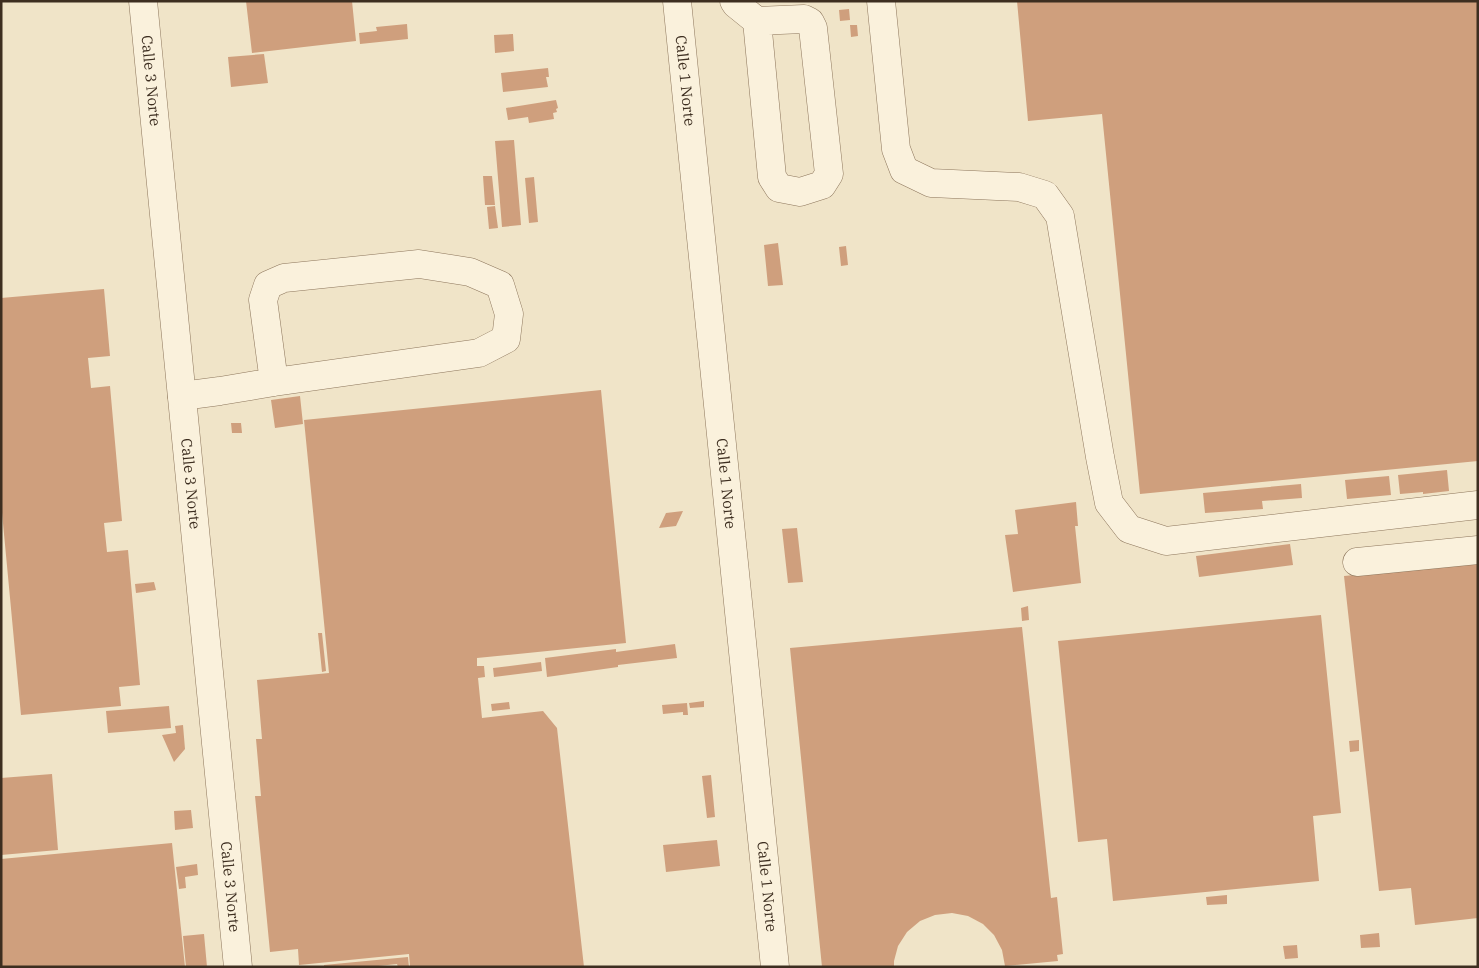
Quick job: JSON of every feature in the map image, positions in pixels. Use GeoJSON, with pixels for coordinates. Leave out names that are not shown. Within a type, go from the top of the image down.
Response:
{"type":"FeatureCollection","features":[{"type":"Feature","properties":{"kind":"street","name":"Calle 3 Norte"},"geometry":{"type":"LineString","coordinates":[[143,1],[238,967]]}},
{"type":"Feature","properties":{"kind":"street","name":"Calle 1 Norte"},"geometry":{"type":"LineString","coordinates":[[677,1],[775,967]]}},
{"type":"Feature","properties":{"kind":"street"},"geometry":{"type":"LineString","coordinates":[[734,1],[757,21],[804,19],[810,22],[813,28],[829,174],[822,185],[800,192],[779,188],[772,177],[757,21]]}},
{"type":"Feature","properties":{"kind":"street"},"geometry":{"type":"LineString","coordinates":[[881,1],[896,149],[904,170],[931,183],[1019,187],[1045,195],[1060,216],[1109,503],[1129,529],[1166,541],[1478,505]]}},
{"type":"Feature","properties":{"kind":"street"},"geometry":{"type":"LineString","coordinates":[[182,396],[479,353],[506,339],[509,314],[500,285],[470,272],[419,264],[284,278],[268,285],[263,300],[274,382]]}},
{"type":"Feature","properties":{"kind":"street"},"geometry":{"type":"LineString","coordinates":[[1357,562],[1478,550]]}},
{"type":"Feature","properties":{"kind":"building"},"geometry":{"type":"Polygon","coordinates":[[[246,1],[352,1],[356,41],[252,53],[246,1]]]}},
{"type":"Feature","properties":{"kind":"building"},"geometry":{"type":"Polygon","coordinates":[[[1017,1],[1478,1],[1478,461],[1140,494],[1102,114],[1028,121],[1017,1]]]}},
{"type":"Feature","properties":{"kind":"building"},"geometry":{"type":"Polygon","coordinates":[[[849,9],[850,20],[840,21],[839,10],[849,9]]]}},
{"type":"Feature","properties":{"kind":"building"},"geometry":{"type":"Polygon","coordinates":[[[407,24],[408,39],[360,44],[359,33],[377,31],[376,27],[407,24]]]}},
{"type":"Feature","properties":{"kind":"building"},"geometry":{"type":"Polygon","coordinates":[[[850,25],[857,25],[858,36],[851,37],[850,25]]]}},
{"type":"Feature","properties":{"kind":"building"},"geometry":{"type":"Polygon","coordinates":[[[513,34],[514,51],[495,53],[494,35],[513,34]]]}},
{"type":"Feature","properties":{"kind":"building"},"geometry":{"type":"Polygon","coordinates":[[[264,54],[268,83],[231,87],[228,57],[264,54]]]}},
{"type":"Feature","properties":{"kind":"building"},"geometry":{"type":"Polygon","coordinates":[[[548,68],[549,77],[546,77],[548,87],[503,92],[501,73],[548,68]]]}},
{"type":"Feature","properties":{"kind":"building"},"geometry":{"type":"Polygon","coordinates":[[[556,100],[558,108],[556,109],[557,112],[553,113],[554,119],[529,123],[528,117],[508,120],[506,108],[556,100]]]}},
{"type":"Feature","properties":{"kind":"building"},"geometry":{"type":"Polygon","coordinates":[[[514,140],[521,225],[502,227],[495,141],[514,140]]]}},
{"type":"Feature","properties":{"kind":"building"},"geometry":{"type":"Polygon","coordinates":[[[483,176],[492,176],[495,205],[485,205],[483,176]]]}},
{"type":"Feature","properties":{"kind":"building"},"geometry":{"type":"Polygon","coordinates":[[[534,177],[538,222],[529,223],[525,178],[534,177]]]}},
{"type":"Feature","properties":{"kind":"building"},"geometry":{"type":"Polygon","coordinates":[[[495,206],[498,228],[489,229],[487,207],[495,206]]]}},
{"type":"Feature","properties":{"kind":"building"},"geometry":{"type":"Polygon","coordinates":[[[778,243],[783,285],[768,286],[764,245],[778,243]]]}},
{"type":"Feature","properties":{"kind":"building"},"geometry":{"type":"Polygon","coordinates":[[[846,246],[848,265],[841,266],[839,247],[846,246]]]}},
{"type":"Feature","properties":{"kind":"building"},"geometry":{"type":"Polygon","coordinates":[[[104,289],[110,356],[88,358],[91,388],[110,386],[122,521],[104,523],[107,552],[128,550],[140,685],[119,687],[121,706],[21,715],[1,502],[1,298],[104,289]]]}},
{"type":"Feature","properties":{"kind":"building"},"geometry":{"type":"Polygon","coordinates":[[[601,390],[626,643],[477,658],[477,666],[484,666],[485,677],[478,678],[482,718],[543,711],[557,728],[584,967],[410,967],[409,954],[299,965],[298,949],[270,952],[255,796],[261,796],[256,739],[262,739],[257,680],[329,673],[304,420],[601,390]]]}},
{"type":"Feature","properties":{"kind":"building"},"geometry":{"type":"Polygon","coordinates":[[[300,396],[303,424],[275,428],[271,400],[300,396]]]}},
{"type":"Feature","properties":{"kind":"building"},"geometry":{"type":"Polygon","coordinates":[[[231,423],[241,423],[242,433],[232,433],[231,423]]]}},
{"type":"Feature","properties":{"kind":"building"},"geometry":{"type":"Polygon","coordinates":[[[1447,470],[1449,491],[1400,494],[1398,475],[1447,470]]]}},
{"type":"Feature","properties":{"kind":"building"},"geometry":{"type":"Polygon","coordinates":[[[1389,476],[1391,495],[1347,499],[1345,480],[1389,476]]]}},
{"type":"Feature","properties":{"kind":"building"},"geometry":{"type":"Polygon","coordinates":[[[1301,484],[1302,498],[1262,501],[1263,509],[1205,513],[1203,493],[1301,484]]]}},
{"type":"Feature","properties":{"kind":"building"},"geometry":{"type":"Polygon","coordinates":[[[1076,502],[1078,526],[1075,526],[1081,583],[1013,592],[1005,535],[1018,534],[1015,510],[1076,502]]]}},
{"type":"Feature","properties":{"kind":"building"},"geometry":{"type":"Polygon","coordinates":[[[683,511],[676,526],[659,528],[666,513],[683,511]]]}},
{"type":"Feature","properties":{"kind":"building"},"geometry":{"type":"Polygon","coordinates":[[[797,528],[803,582],[788,583],[782,529],[797,528]]]}},
{"type":"Feature","properties":{"kind":"building"},"geometry":{"type":"Polygon","coordinates":[[[1290,544],[1293,565],[1199,577],[1196,556],[1290,544]]]}},
{"type":"Feature","properties":{"kind":"building"},"geometry":{"type":"Polygon","coordinates":[[[1478,563],[1478,918],[1415,925],[1411,888],[1379,891],[1344,576],[1478,563]]]}},
{"type":"Feature","properties":{"kind":"building"},"geometry":{"type":"Polygon","coordinates":[[[154,582],[156,590],[136,593],[135,584],[154,582]]]}},
{"type":"Feature","properties":{"kind":"building"},"geometry":{"type":"Polygon","coordinates":[[[1028,606],[1029,620],[1022,621],[1021,608],[1028,606]]]}},
{"type":"Feature","properties":{"kind":"building"},"geometry":{"type":"Polygon","coordinates":[[[1321,615],[1341,813],[1313,816],[1319,881],[1113,901],[1107,839],[1078,842],[1058,641],[1321,615]]]}},
{"type":"Feature","properties":{"kind":"building"},"geometry":{"type":"Polygon","coordinates":[[[1022,627],[1051,898],[1057,897],[1063,954],[1057,955],[1058,961],[1005,966],[1002,950],[994,935],[983,924],[968,916],[952,913],[935,915],[920,921],[907,932],[898,946],[894,967],[822,967],[790,648],[1022,627]]]}},
{"type":"Feature","properties":{"kind":"building"},"geometry":{"type":"Polygon","coordinates":[[[318,633],[322,633],[326,671],[322,672],[318,633]]]}},
{"type":"Feature","properties":{"kind":"building"},"geometry":{"type":"Polygon","coordinates":[[[675,644],[677,658],[618,665],[618,667],[547,677],[545,658],[616,649],[616,652],[675,644]]]}},
{"type":"Feature","properties":{"kind":"building"},"geometry":{"type":"Polygon","coordinates":[[[541,662],[542,671],[494,677],[493,668],[541,662]]]}},
{"type":"Feature","properties":{"kind":"building"},"geometry":{"type":"Polygon","coordinates":[[[704,701],[704,707],[690,708],[689,703],[704,701]]]}},
{"type":"Feature","properties":{"kind":"building"},"geometry":{"type":"Polygon","coordinates":[[[509,702],[510,709],[492,711],[491,704],[509,702]]]}},
{"type":"Feature","properties":{"kind":"building"},"geometry":{"type":"Polygon","coordinates":[[[687,703],[688,715],[683,715],[683,712],[663,714],[662,705],[687,703]]]}},
{"type":"Feature","properties":{"kind":"building"},"geometry":{"type":"Polygon","coordinates":[[[169,706],[171,728],[108,733],[106,711],[169,706]]]}},
{"type":"Feature","properties":{"kind":"building"},"geometry":{"type":"Polygon","coordinates":[[[183,725],[185,749],[174,762],[162,735],[176,733],[175,726],[183,725]]]}},
{"type":"Feature","properties":{"kind":"building"},"geometry":{"type":"Polygon","coordinates":[[[1359,740],[1359,751],[1350,752],[1349,741],[1359,740]]]}},
{"type":"Feature","properties":{"kind":"building"},"geometry":{"type":"Polygon","coordinates":[[[52,774],[58,850],[1,855],[1,778],[52,774]]]}},
{"type":"Feature","properties":{"kind":"building"},"geometry":{"type":"Polygon","coordinates":[[[711,775],[715,817],[707,818],[702,776],[711,775]]]}},
{"type":"Feature","properties":{"kind":"building"},"geometry":{"type":"Polygon","coordinates":[[[191,810],[193,828],[175,830],[174,811],[191,810]]]}},
{"type":"Feature","properties":{"kind":"building"},"geometry":{"type":"Polygon","coordinates":[[[717,840],[720,866],[666,872],[663,845],[717,840]]]}},
{"type":"Feature","properties":{"kind":"building"},"geometry":{"type":"Polygon","coordinates":[[[172,843],[185,967],[1,967],[1,859],[172,843]]]}},
{"type":"Feature","properties":{"kind":"building"},"geometry":{"type":"Polygon","coordinates":[[[197,864],[198,875],[185,877],[186,888],[179,889],[176,867],[197,864]]]}},
{"type":"Feature","properties":{"kind":"building"},"geometry":{"type":"Polygon","coordinates":[[[1227,895],[1227,904],[1207,905],[1206,897],[1227,895]]]}},
{"type":"Feature","properties":{"kind":"building"},"geometry":{"type":"Polygon","coordinates":[[[1379,933],[1380,947],[1361,948],[1360,935],[1379,933]]]}},
{"type":"Feature","properties":{"kind":"building"},"geometry":{"type":"Polygon","coordinates":[[[204,934],[207,967],[186,967],[183,936],[204,934]]]}},
{"type":"Feature","properties":{"kind":"building"},"geometry":{"type":"Polygon","coordinates":[[[1297,945],[1298,958],[1285,959],[1283,946],[1297,945]]]}},
{"type":"Feature","properties":{"kind":"building"},"geometry":{"type":"Polygon","coordinates":[[[408,957],[409,967],[398,967],[397,964],[369,967],[324,967],[324,965],[408,957]]]}}]}
